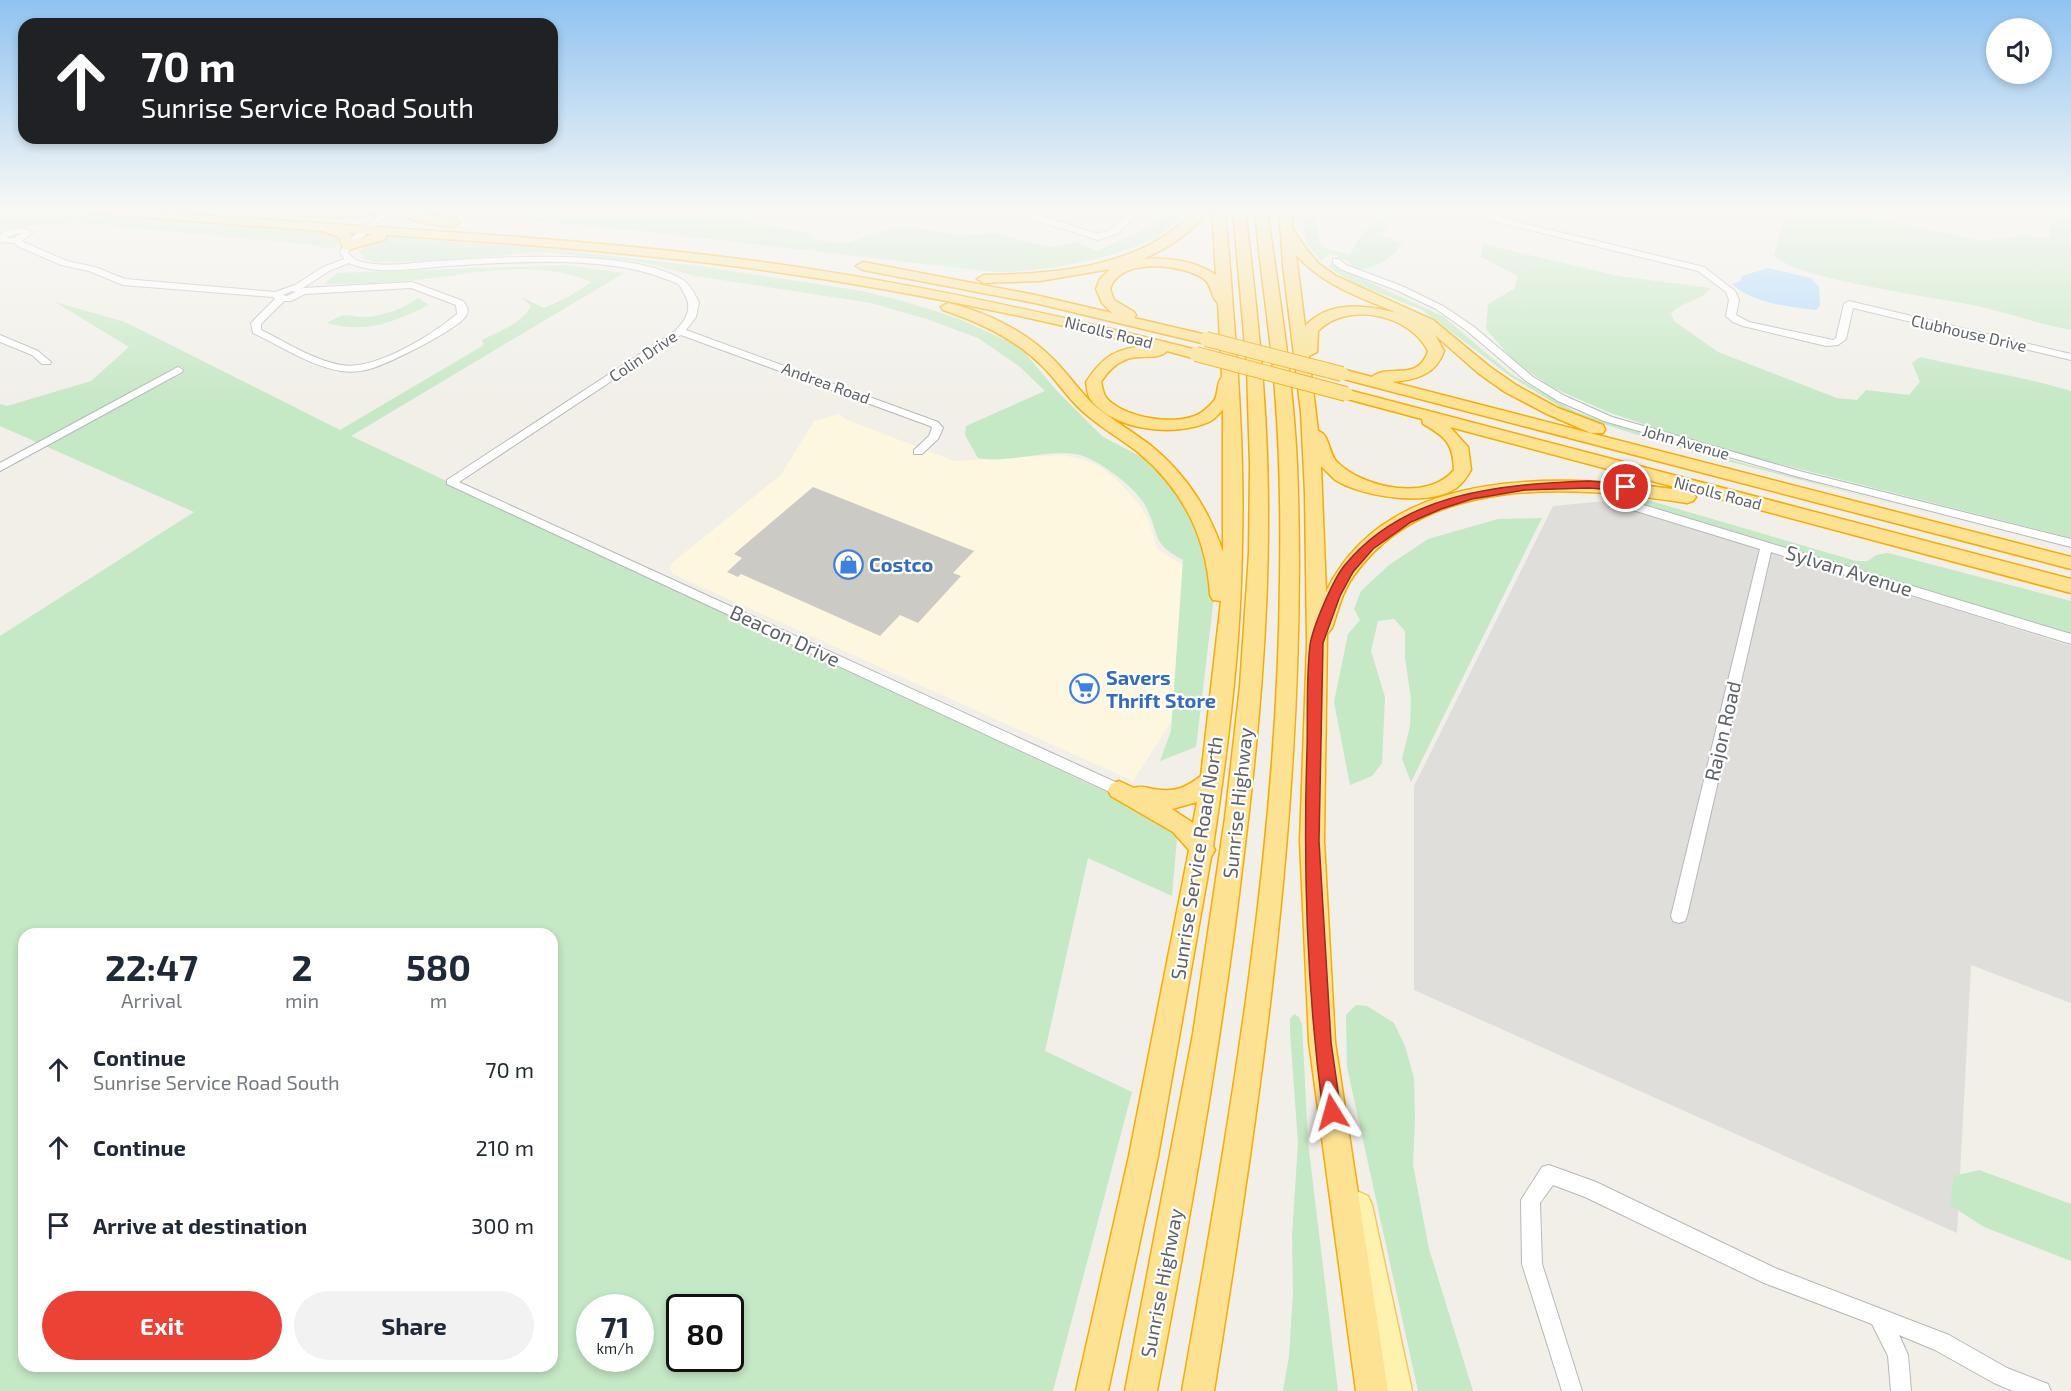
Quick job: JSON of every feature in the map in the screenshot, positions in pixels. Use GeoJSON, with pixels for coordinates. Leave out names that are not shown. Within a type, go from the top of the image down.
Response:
{"type":"FeatureCollection","features":[{"type":"Feature","properties":{"kind":"highway"},"geometry":{"type":"LineString","coordinates":[[812,274],[941,304],[1004,330],[1036,352],[1087,406],[1144,449],[1168,471],[1201,518],[1217,566],[1220,599],[1215,669],[1220,718]]}},
{"type":"Feature","properties":{"kind":"highway","name":"Nicolls Road"},"geometry":{"type":"LineString","coordinates":[[816,274],[984,303],[1195,356],[1235,363],[2071,586]]}},
{"type":"Feature","properties":{"kind":"highway","name":"Nicolls Road"},"geometry":{"type":"LineString","coordinates":[[906,274],[1046,301],[1183,333],[1300,368],[1343,373],[2071,563]]}},
{"type":"Feature","properties":{"kind":"highway"},"geometry":{"type":"LineString","coordinates":[[927,274],[1000,279],[1064,274]]}},
{"type":"Feature","properties":{"kind":"highway"},"geometry":{"type":"LineString","coordinates":[[1113,274],[1105,281],[1102,293],[1115,309],[1183,333]]}},
{"type":"Feature","properties":{"kind":"highway"},"geometry":{"type":"LineString","coordinates":[[1205,274],[1216,283],[1227,320]]}},
{"type":"Feature","properties":{"kind":"highway","name":"Sunrise Service Road North"},"geometry":{"type":"LineString","coordinates":[[1092,1391],[1144,1157],[1203,850],[1213,779],[1228,632],[1233,544],[1235,363],[1227,320],[1223,274]]}},
{"type":"Feature","properties":{"kind":"highway","name":"Sunrise Highway"},"geometry":{"type":"LineString","coordinates":[[1141,1391],[1186,1160],[1219,958],[1251,678],[1258,558],[1258,427],[1255,355],[1246,274]]}},
{"type":"Feature","properties":{"kind":"highway","name":"Sunrise Highway"},"geometry":{"type":"LineString","coordinates":[[1198,1391],[1230,1199],[1255,1016],[1273,852],[1284,712],[1290,555],[1287,451],[1279,345],[1270,274]]}},
{"type":"Feature","properties":{"kind":"highway"},"geometry":{"type":"LineString","coordinates":[[1291,274],[1300,368],[1309,412],[1314,493],[1317,643],[1312,841],[1322,1042],[1372,1391]]}},
{"type":"Feature","properties":{"kind":"highway"},"geometry":{"type":"LineString","coordinates":[[1325,274],[1348,288],[1421,319],[1495,378],[1539,404],[1611,434],[1809,496]]}},
{"type":"Feature","properties":{"kind":"highway"},"geometry":{"type":"LineString","coordinates":[[1300,368],[1310,344],[1310,329],[1320,320],[1338,313],[1369,311],[1398,317],[1424,330],[1435,347],[1435,355],[1430,364],[1420,371],[1405,376],[1380,378],[1343,373]]}},
{"type":"Feature","properties":{"kind":"highway"},"geometry":{"type":"LineString","coordinates":[[1195,356],[1150,351],[1119,356],[1098,372],[1094,391],[1106,408],[1131,420],[1162,425],[1192,422],[1214,411],[1222,402],[1235,363]]}},
{"type":"Feature","properties":{"kind":"highway"},"geometry":{"type":"LineString","coordinates":[[1309,412],[1327,462],[1339,474],[1358,485],[1392,493],[1412,494],[1440,488],[1459,474],[1464,463],[1463,454],[1457,442],[1445,431],[1424,419],[1346,394]]}},
{"type":"Feature","properties":{"kind":"highway"},"geometry":{"type":"LineString","coordinates":[[1317,643],[1341,582],[1348,570],[1369,547],[1394,528],[1422,512],[1470,496],[1506,489],[1589,484],[1645,490],[1737,506],[1970,559]]}},
{"type":"Feature","properties":{"kind":"highway"},"geometry":{"type":"LineString","coordinates":[[1119,790],[1174,801],[1188,798],[1213,779]]}},
{"type":"Feature","properties":{"kind":"highway"},"geometry":{"type":"LineString","coordinates":[[1119,790],[1180,825],[1203,850]]}},
{"type":"Feature","properties":{"kind":"main road"},"geometry":{"type":"LineString","coordinates":[[1318,964],[1334,1043],[1361,1218],[1398,1391]]}},
{"type":"Feature","properties":{"kind":"street"},"geometry":{"type":"LineString","coordinates":[[104,274],[123,282],[279,297]]}},
{"type":"Feature","properties":{"kind":"street"},"geometry":{"type":"LineString","coordinates":[[299,290],[320,274]]}},
{"type":"Feature","properties":{"kind":"street","name":"Colin Drive"},"geometry":{"type":"LineString","coordinates":[[451,482],[687,325],[693,313],[694,298],[691,291],[673,277],[663,274]]}},
{"type":"Feature","properties":{"kind":"street","name":"John Avenue"},"geometry":{"type":"LineString","coordinates":[[1360,274],[1424,299],[1453,315],[1535,383],[1591,412],[1799,474],[2071,543]]}},
{"type":"Feature","properties":{"kind":"street","name":"Clubhouse Drive"},"geometry":{"type":"LineString","coordinates":[[1708,274],[1730,291],[1734,300],[1731,316],[1736,320],[1826,343],[1836,343],[1841,339],[1849,304],[2071,357]]}},
{"type":"Feature","properties":{"kind":"street"},"geometry":{"type":"LineString","coordinates":[[412,285],[453,299],[463,309],[462,315],[455,321],[389,358],[363,368],[346,369],[339,368],[256,331],[256,323],[279,297],[285,289],[412,285]]}},
{"type":"Feature","properties":{"kind":"street","name":"Andrea Road"},"geometry":{"type":"LineString","coordinates":[[680,331],[934,424],[938,428],[937,434],[918,452]]}},
{"type":"Feature","properties":{"kind":"street"},"geometry":{"type":"LineString","coordinates":[[0,338],[30,350],[46,362]]}},
{"type":"Feature","properties":{"kind":"street"},"geometry":{"type":"LineString","coordinates":[[0,468],[178,370]]}},
{"type":"Feature","properties":{"kind":"street","name":"Beacon Drive"},"geometry":{"type":"LineString","coordinates":[[451,482],[1119,790]]}},
{"type":"Feature","properties":{"kind":"street","name":"Sylvan Avenue"},"geometry":{"type":"LineString","coordinates":[[1627,504],[2071,639]]}},
{"type":"Feature","properties":{"kind":"street","name":"Rajon Road"},"geometry":{"type":"LineString","coordinates":[[1679,916],[1767,545]]}},
{"type":"Feature","properties":{"kind":"street"},"geometry":{"type":"LineString","coordinates":[[1572,1391],[1532,1264],[1530,1200],[1549,1174],[1589,1190],[1771,1276],[1942,1342],[2001,1376],[2041,1391]]}},
{"type":"Feature","properties":{"kind":"street"},"geometry":{"type":"LineString","coordinates":[[1879,1317],[1898,1355],[1901,1391]]}},
{"type":"Feature","properties":{"kind":"shaded area"},"geometry":{"type":"Polygon","coordinates":[[[839,414],[845,419],[954,461],[1063,455],[1084,460],[1099,466],[1116,479],[1139,504],[1148,519],[1157,549],[1183,565],[1183,644],[1171,722],[1133,781],[673,574],[670,568],[673,562],[781,475],[814,421],[839,414]]]}},
{"type":"Feature","properties":{"kind":"shaded area"},"geometry":{"type":"Polygon","coordinates":[[[1606,501],[2071,646],[2071,1003],[1971,965],[1957,1233],[1414,990],[1414,786],[1553,506],[1606,501]]]}},
{"type":"Feature","properties":{"kind":"green space"},"geometry":{"type":"Polygon","coordinates":[[[336,274],[466,274],[405,281],[324,284],[336,274]]]}},
{"type":"Feature","properties":{"kind":"green space"},"geometry":{"type":"Polygon","coordinates":[[[565,274],[622,274],[351,436],[1178,826],[1172,896],[1088,858],[1045,1051],[1132,1092],[1053,1391],[0,1391],[0,636],[194,512],[0,426],[0,404],[7,406],[91,381],[129,347],[55,302],[125,322],[340,430],[484,345],[482,340],[522,318],[531,306],[521,297],[544,308],[592,282],[565,274]]]}},
{"type":"Feature","properties":{"kind":"green space"},"geometry":{"type":"Polygon","coordinates":[[[688,274],[750,274],[862,291],[957,318],[1019,346],[1058,392],[1103,437],[1140,456],[1179,494],[1205,547],[1214,597],[1196,747],[1160,761],[1171,731],[1183,560],[1172,554],[1160,542],[1150,515],[1140,498],[1114,474],[1084,456],[1052,453],[1001,459],[978,458],[965,435],[966,426],[1045,391],[1020,367],[978,338],[930,320],[871,303],[688,274]]]}},
{"type":"Feature","properties":{"kind":"green space"},"geometry":{"type":"Polygon","coordinates":[[[1339,274],[1352,274],[1444,317],[1511,374],[1576,412],[1690,449],[1905,507],[1689,451],[1572,414],[1510,376],[1422,310],[1347,280],[1339,274]]]}},
{"type":"Feature","properties":{"kind":"green space"},"geometry":{"type":"Polygon","coordinates":[[[1514,274],[1609,274],[1711,288],[1707,293],[1671,313],[1674,321],[1718,352],[1837,398],[1857,400],[1866,390],[1909,395],[1920,382],[1912,363],[1920,357],[2071,391],[2071,538],[1687,439],[1608,412],[1549,386],[1512,359],[1486,329],[1488,304],[1514,289],[1518,276],[1514,274]]]}},
{"type":"Feature","properties":{"kind":"green space"},"geometry":{"type":"Polygon","coordinates":[[[1816,274],[2071,274],[2071,330],[1986,308],[1816,274]]]}},
{"type":"Feature","properties":{"kind":"green space"},"geometry":{"type":"Polygon","coordinates":[[[418,298],[429,305],[392,321],[368,327],[327,323],[345,315],[368,317],[381,315],[401,308],[418,298]]]}},
{"type":"Feature","properties":{"kind":"green space"},"geometry":{"type":"Polygon","coordinates":[[[1644,499],[1856,561],[1868,561],[1876,555],[1888,553],[2071,601],[2071,636],[1639,503],[1644,499]]]}},
{"type":"Feature","properties":{"kind":"green space"},"geometry":{"type":"Polygon","coordinates":[[[1542,518],[1411,782],[1402,759],[1410,726],[1411,699],[1405,657],[1405,631],[1394,619],[1378,621],[1371,651],[1385,697],[1382,763],[1372,776],[1350,785],[1334,702],[1348,634],[1360,620],[1354,609],[1361,591],[1389,565],[1428,539],[1498,519],[1542,518]]]}},
{"type":"Feature","properties":{"kind":"green space"},"geometry":{"type":"Polygon","coordinates":[[[1356,1005],[1367,1006],[1394,1023],[1405,1046],[1414,1078],[1413,1165],[1429,1249],[1473,1391],[1418,1391],[1347,1067],[1346,1015],[1356,1005]]]}},
{"type":"Feature","properties":{"kind":"green space"},"geometry":{"type":"Polygon","coordinates":[[[1294,1014],[1299,1017],[1302,1024],[1308,1142],[1338,1391],[1283,1391],[1289,1356],[1293,1293],[1292,1236],[1298,1143],[1290,1032],[1290,1019],[1294,1014]]]}},
{"type":"Feature","properties":{"kind":"green space"},"geometry":{"type":"Polygon","coordinates":[[[1979,1170],[2071,1204],[2071,1261],[1984,1227],[1950,1205],[1954,1176],[1979,1170]]]}},
{"type":"Feature","properties":{"kind":"water"},"geometry":{"type":"Polygon","coordinates":[[[1749,274],[1793,274],[1811,278],[1819,287],[1820,306],[1816,310],[1760,300],[1732,284],[1740,281],[1742,276],[1749,274]]]}},
{"type":"Feature","properties":{"kind":"building","name":"Costco"},"geometry":{"type":"Polygon","coordinates":[[[813,487],[974,551],[953,573],[961,576],[918,623],[900,615],[880,636],[741,574],[738,577],[727,572],[742,558],[734,554],[813,487]]]}},
{"type":"Feature","properties":{"kind":"place","name":"Costco"},"geometry":{"type":"Point","coordinates":[848,565]}},
{"type":"Feature","properties":{"kind":"place","name":"Savers Thrift Store"},"geometry":{"type":"Point","coordinates":[1085,689]}},
{"type":"Feature","properties":{"kind":"route"},"geometry":{"type":"LineString","coordinates":[[1332,1112],[1322,1042],[1314,904],[1312,786],[1317,643],[1334,596],[1348,570],[1369,547],[1407,519],[1437,506],[1470,496],[1525,486],[1589,484],[1626,487]]}}]}
